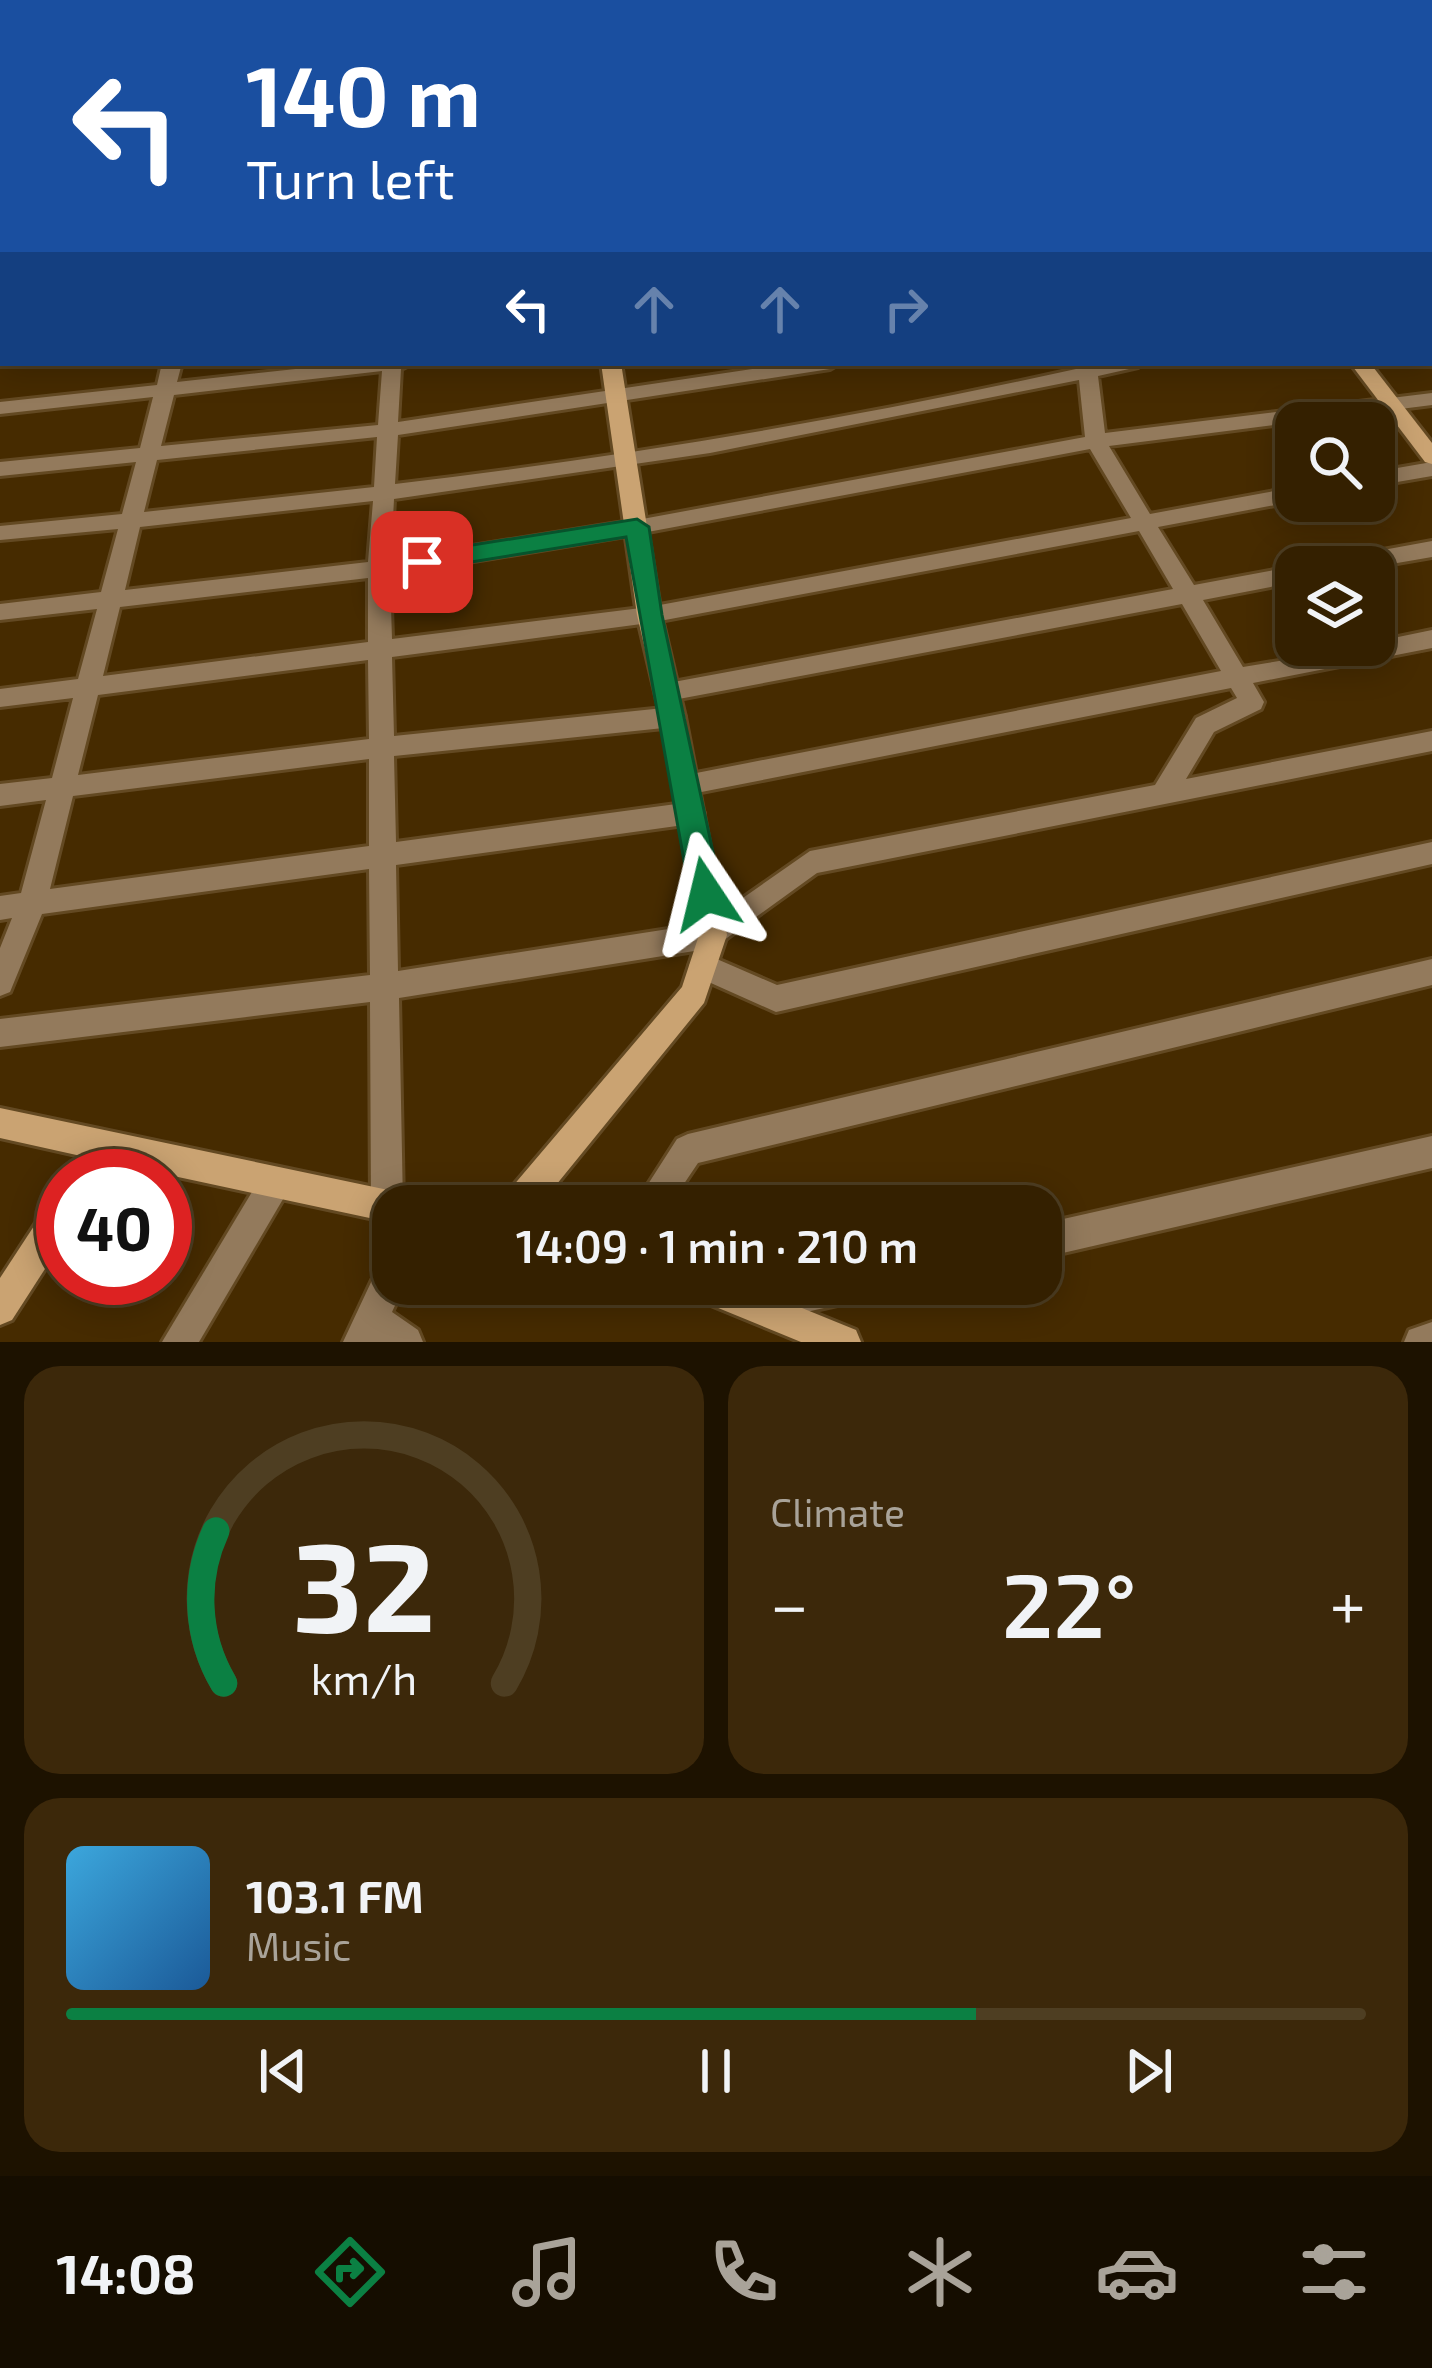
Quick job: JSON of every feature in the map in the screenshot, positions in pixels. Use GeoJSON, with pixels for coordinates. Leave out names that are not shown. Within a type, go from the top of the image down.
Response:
{"type":"FeatureCollection","features":[{"type":"Feature","properties":{"kind":"street"},"geometry":{"type":"LineString","coordinates":[[0,983],[32,904],[171,366]]}},
{"type":"Feature","properties":{"kind":"street"},"geometry":{"type":"LineString","coordinates":[[0,408],[376,366]]}},
{"type":"Feature","properties":{"kind":"street"},"geometry":{"type":"LineString","coordinates":[[389,1185],[379,568],[392,366]]}},
{"type":"Feature","properties":{"kind":"street"},"geometry":{"type":"LineString","coordinates":[[535,1185],[694,994],[713,935],[671,705],[649,615],[611,366]]}},
{"type":"Feature","properties":{"kind":"street"},"geometry":{"type":"LineString","coordinates":[[0,469],[388,430],[811,366]]}},
{"type":"Feature","properties":{"kind":"street"},"geometry":{"type":"LineString","coordinates":[[1362,366],[1390,402]]}},
{"type":"Feature","properties":{"kind":"street"},"geometry":{"type":"LineString","coordinates":[[0,533],[384,496],[625,460],[993,395],[1085,368],[1096,441],[1252,702],[1205,725],[1163,794]]}},
{"type":"Feature","properties":{"kind":"street"},"geometry":{"type":"LineString","coordinates":[[1395,406],[1432,399]]}},
{"type":"Feature","properties":{"kind":"street"},"geometry":{"type":"LineString","coordinates":[[1395,409],[1432,457]]}},
{"type":"Feature","properties":{"kind":"street"},"geometry":{"type":"LineString","coordinates":[[0,612],[379,568],[637,527],[1096,441],[1275,420]]}},
{"type":"Feature","properties":{"kind":"street"},"geometry":{"type":"LineString","coordinates":[[1395,475],[1432,469]]}},
{"type":"Feature","properties":{"kind":"street"},"geometry":{"type":"LineString","coordinates":[[0,698],[649,615],[1275,498]]}},
{"type":"Feature","properties":{"kind":"street"},"geometry":{"type":"LineString","coordinates":[[1395,556],[1432,549]]}},
{"type":"Feature","properties":{"kind":"street"},"geometry":{"type":"LineString","coordinates":[[0,795],[671,705],[1275,578]]}},
{"type":"Feature","properties":{"kind":"street"},"geometry":{"type":"LineString","coordinates":[[686,785],[1432,639]]}},
{"type":"Feature","properties":{"kind":"street"},"geometry":{"type":"LineString","coordinates":[[0,1033],[384,987],[713,935],[810,863],[1432,741]]}},
{"type":"Feature","properties":{"kind":"street"},"geometry":{"type":"LineString","coordinates":[[0,908],[383,859],[691,813]]}},
{"type":"Feature","properties":{"kind":"street"},"geometry":{"type":"LineString","coordinates":[[703,965],[776,999],[1432,853]]}},
{"type":"Feature","properties":{"kind":"street"},"geometry":{"type":"LineString","coordinates":[[664,1185],[688,1150],[1432,972]]}},
{"type":"Feature","properties":{"kind":"street"},"geometry":{"type":"LineString","coordinates":[[0,1123],[63,1149]]}},
{"type":"Feature","properties":{"kind":"street"},"geometry":{"type":"LineString","coordinates":[[1062,1236],[1432,1152]]}},
{"type":"Feature","properties":{"kind":"street"},"geometry":{"type":"LineString","coordinates":[[192,1173],[275,1183],[372,1202]]}},
{"type":"Feature","properties":{"kind":"street"},"geometry":{"type":"LineString","coordinates":[[179,1342],[275,1183]]}},
{"type":"Feature","properties":{"kind":"street"},"geometry":{"type":"LineString","coordinates":[[0,1308],[36,1253]]}},
{"type":"Feature","properties":{"kind":"street"},"geometry":{"type":"LineString","coordinates":[[757,1306],[761,1305]]}},
{"type":"Feature","properties":{"kind":"street"},"geometry":{"type":"LineString","coordinates":[[757,1306],[844,1342]]}},
{"type":"Feature","properties":{"kind":"street"},"geometry":{"type":"LineString","coordinates":[[365,1330],[406,1342]]}},
{"type":"Feature","properties":{"kind":"street"},"geometry":{"type":"LineString","coordinates":[[1420,1342],[1432,1339]]}},
{"type":"Feature","properties":{"kind":"route"},"geometry":{"type":"LineString","coordinates":[[422,562],[637,527],[649,615],[674,717],[706,894]]}}]}
